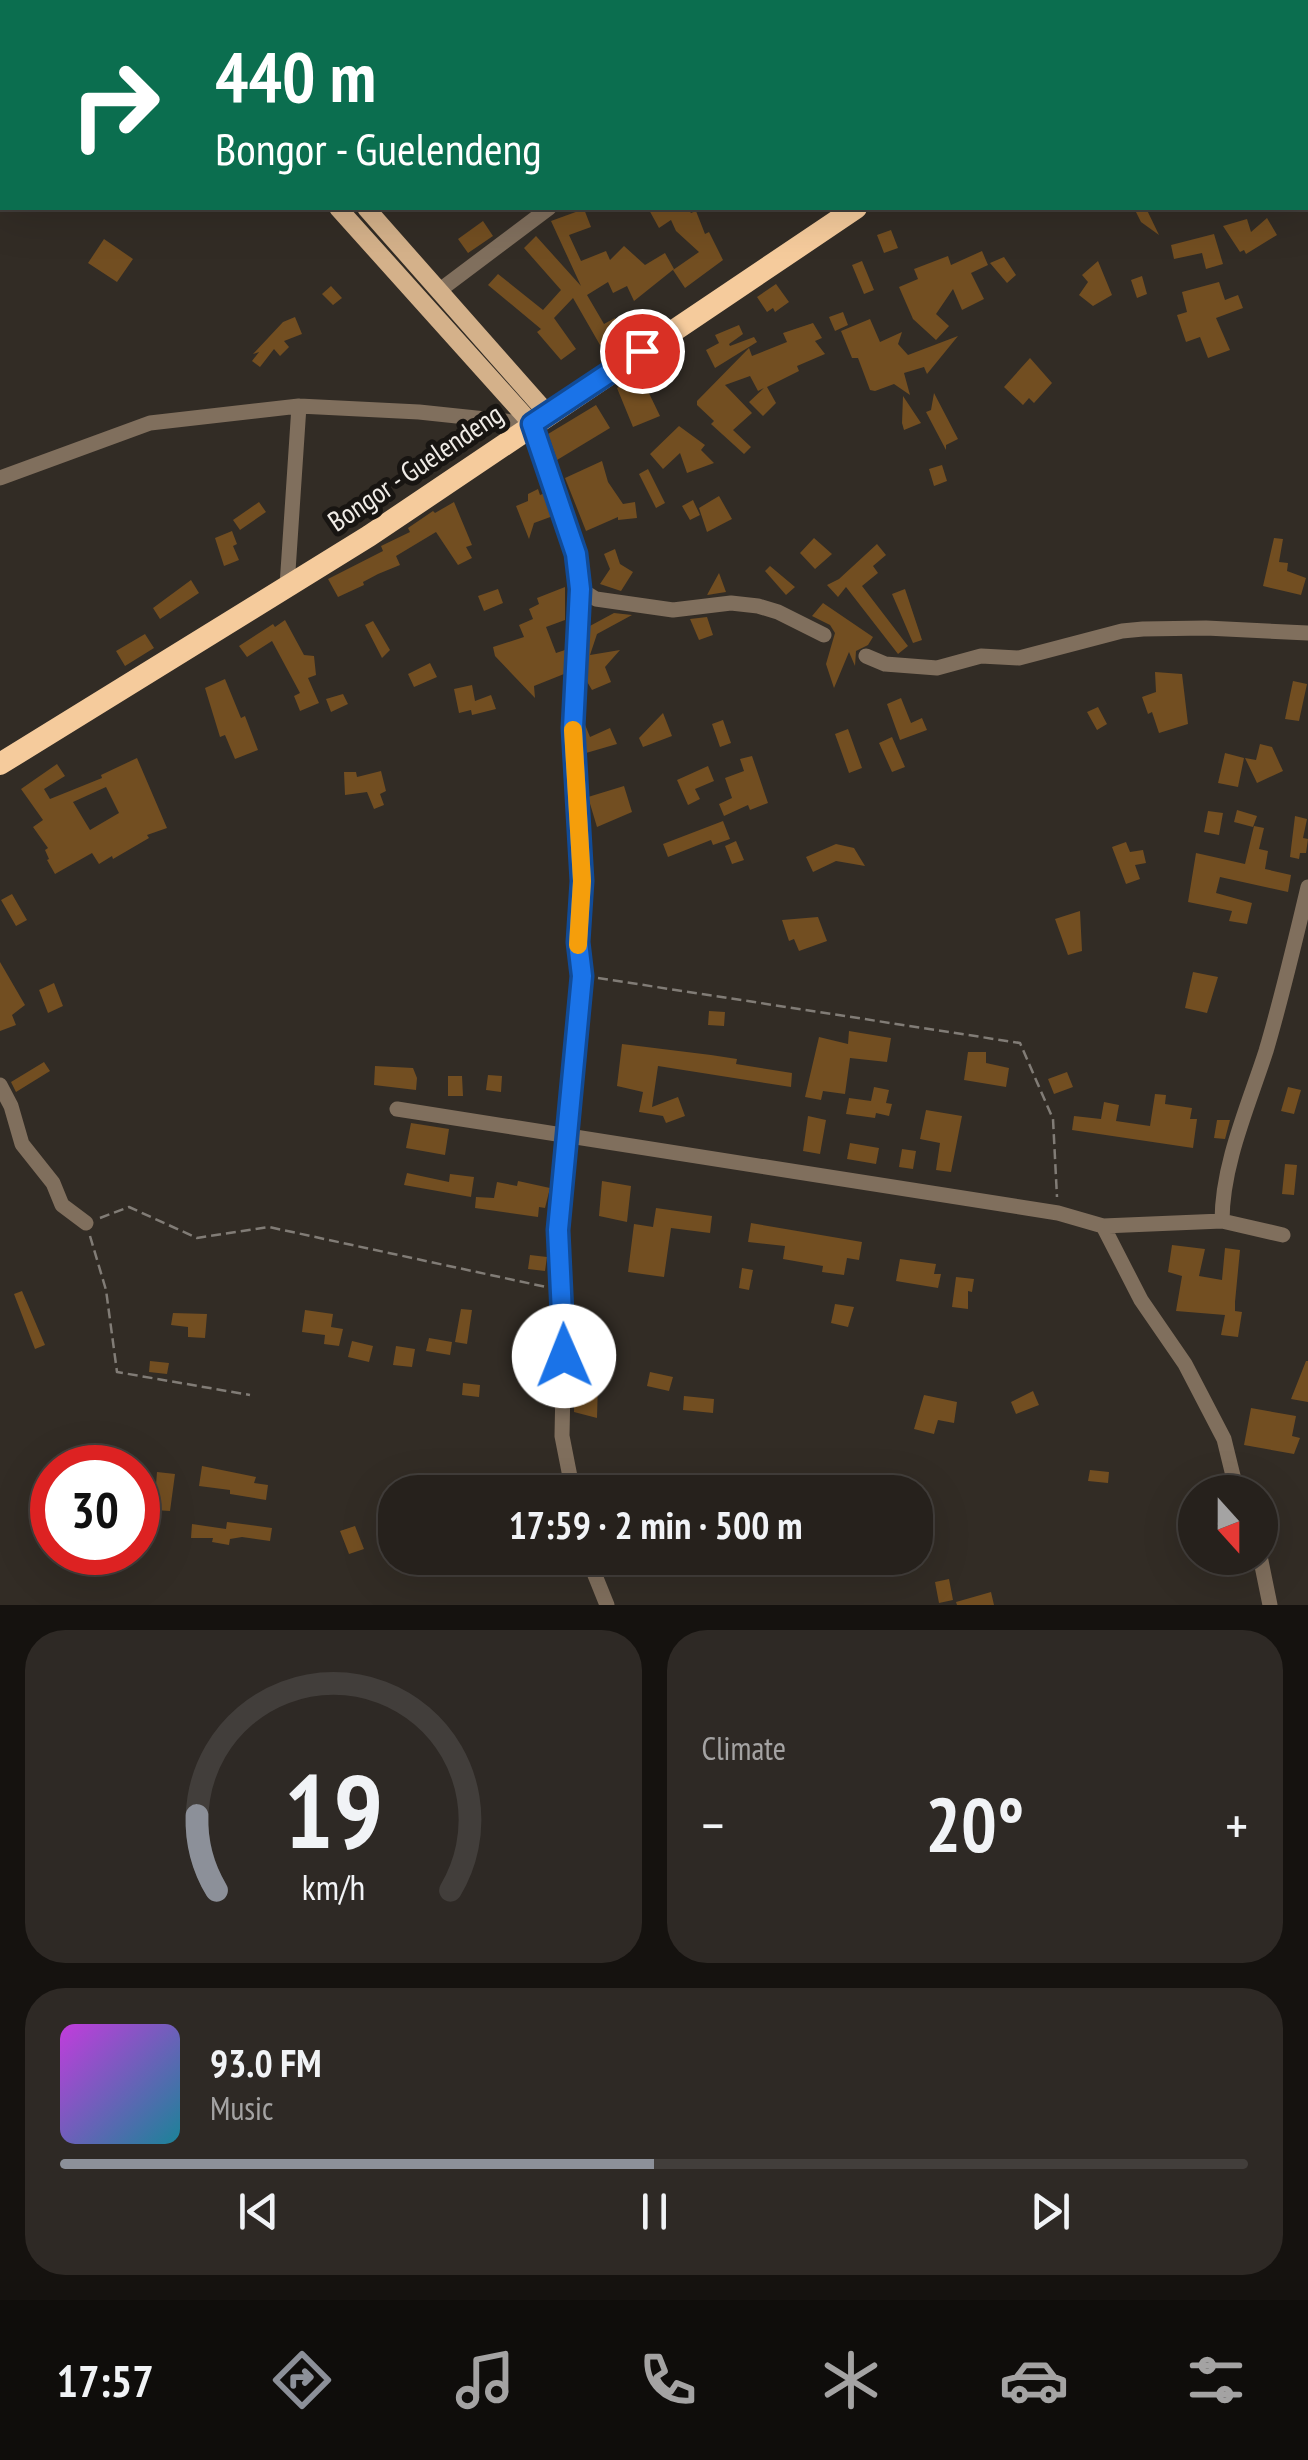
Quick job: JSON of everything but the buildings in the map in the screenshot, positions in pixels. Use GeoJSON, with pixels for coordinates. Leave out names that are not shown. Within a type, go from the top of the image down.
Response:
{"type":"FeatureCollection","features":[{"type":"Feature","properties":{"kind":"highway","name":"Bongor - Guelendeng"},"geometry":{"type":"LineString","coordinates":[[0,764],[369,536],[853,210]]}},
{"type":"Feature","properties":{"kind":"main road"},"geometry":{"type":"LineString","coordinates":[[340,210],[540,418]]}},
{"type":"Feature","properties":{"kind":"main road"},"geometry":{"type":"LineString","coordinates":[[368,210],[440,290],[540,418]]}},
{"type":"Feature","properties":{"kind":"street"},"geometry":{"type":"LineString","coordinates":[[440,290],[545,210]]}},
{"type":"Feature","properties":{"kind":"street"},"geometry":{"type":"LineString","coordinates":[[286,586],[300,406]]}},
{"type":"Feature","properties":{"kind":"street"},"geometry":{"type":"LineString","coordinates":[[0,478],[150,423],[300,406],[540,418],[576,554],[580,589],[573,728],[582,881],[578,942],[582,976],[558,1230],[562,1436],[569,1475]]}},
{"type":"Feature","properties":{"kind":"street"},"geometry":{"type":"LineString","coordinates":[[580,589],[596,599],[673,610],[731,603],[758,606],[824,635]]}},
{"type":"Feature","properties":{"kind":"street"},"geometry":{"type":"LineString","coordinates":[[866,656],[884,664],[938,668],[981,656],[1019,658],[1143,629],[1308,633]]}},
{"type":"Feature","properties":{"kind":"street"},"geometry":{"type":"LineString","coordinates":[[1222,1221],[1231,1168],[1278,1009],[1308,888]]}},
{"type":"Feature","properties":{"kind":"street"},"geometry":{"type":"LineString","coordinates":[[0,1086],[11,1106],[22,1144],[53,1183],[62,1205],[86,1223]]}},
{"type":"Feature","properties":{"kind":"street"},"geometry":{"type":"LineString","coordinates":[[397,1109],[1058,1213],[1104,1226],[1222,1221],[1283,1235]]}},
{"type":"Feature","properties":{"kind":"street"},"geometry":{"type":"LineString","coordinates":[[1104,1226],[1141,1300],[1185,1364],[1224,1439],[1233,1475]]}},
{"type":"Feature","properties":{"kind":"street"},"geometry":{"type":"LineString","coordinates":[[595,1575],[607,1605]]}},
{"type":"Feature","properties":{"kind":"street"},"geometry":{"type":"LineString","coordinates":[[1265,1575],[1272,1602]]}},
{"type":"Feature","properties":{"kind":"path"},"geometry":{"type":"LineString","coordinates":[[582,976],[1020,1043],[1052,1119],[1058,1213]]}},
{"type":"Feature","properties":{"kind":"path"},"geometry":{"type":"LineString","coordinates":[[250,1395],[117,1372],[106,1290],[86,1223],[129,1208],[197,1238],[270,1227],[562,1291]]}},
{"type":"Feature","properties":{"kind":"slow traffic"},"geometry":{"type":"LineString","coordinates":[[573,730],[582,881],[578,945]]}},
{"type":"Feature","properties":{"kind":"route"},"geometry":{"type":"LineString","coordinates":[[564,1356],[558,1230],[582,976],[578,942],[582,881],[573,728],[580,589],[576,554],[565,516],[532,424],[642,351]]}}]}
